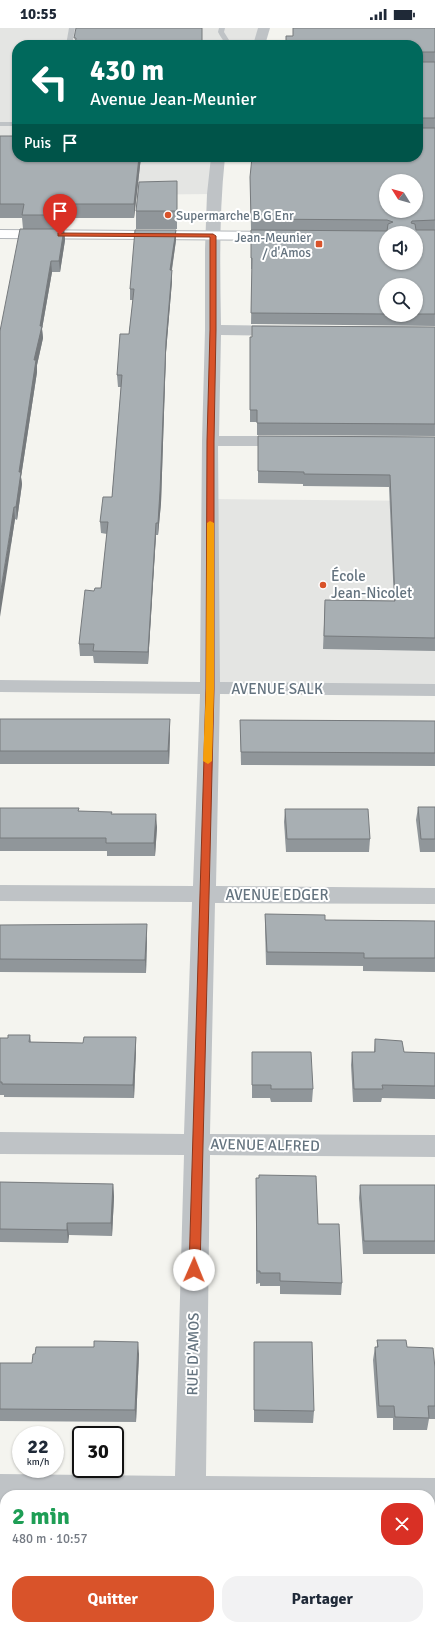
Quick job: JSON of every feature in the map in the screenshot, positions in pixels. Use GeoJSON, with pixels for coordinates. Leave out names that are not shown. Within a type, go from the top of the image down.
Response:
{"type":"FeatureCollection","features":[{"type":"Feature","properties":{"kind":"street"},"geometry":{"type":"LineString","coordinates":[[260,40],[264,28]]}},
{"type":"Feature","properties":{"kind":"street","name":"RUE D'AMOS"},"geometry":{"type":"LineString","coordinates":[[190,1490],[203,894],[210,689],[210,441],[213,330],[214,194],[217,162]]}},
{"type":"Feature","properties":{"kind":"street"},"geometry":{"type":"LineString","coordinates":[[0,234],[293,236]]}},
{"type":"Feature","properties":{"kind":"street"},"geometry":{"type":"LineString","coordinates":[[213,330],[300,331]]}},
{"type":"Feature","properties":{"kind":"street"},"geometry":{"type":"LineString","coordinates":[[210,441],[304,441]]}},
{"type":"Feature","properties":{"kind":"street","name":"AVENUE SALK"},"geometry":{"type":"LineString","coordinates":[[0,686],[435,690]]}},
{"type":"Feature","properties":{"kind":"street","name":"AVENUE EDGER"},"geometry":{"type":"LineString","coordinates":[[0,893],[435,896]]}},
{"type":"Feature","properties":{"kind":"street","name":"AVENUE ALFRED"},"geometry":{"type":"LineString","coordinates":[[0,1143],[435,1146]]}},
{"type":"Feature","properties":{"kind":"street"},"geometry":{"type":"LineString","coordinates":[[0,1489],[48,1490]]}},
{"type":"Feature","properties":{"kind":"lane"},"geometry":{"type":"LineString","coordinates":[[70,40],[72,28]]}},
{"type":"Feature","properties":{"kind":"lane"},"geometry":{"type":"LineString","coordinates":[[222,28],[221,32],[225,40]]}},
{"type":"Feature","properties":{"kind":"lane"},"geometry":{"type":"LineString","coordinates":[[0,124],[12,124]]}},
{"type":"Feature","properties":{"kind":"shaded area"},"geometry":{"type":"Polygon","coordinates":[[[0,28],[264,28],[260,40],[12,40],[12,162],[220,162],[214,194],[0,196],[0,28]]]}},
{"type":"Feature","properties":{"kind":"shaded area","name":"École Jean-Nicolet"},"geometry":{"type":"Polygon","coordinates":[[[211,499],[435,501],[435,690],[210,689],[211,499]]]}},
{"type":"Feature","properties":{"kind":"building"},"geometry":{"type":"Polygon","coordinates":[[[76,28],[202,28],[202,40],[76,40],[76,38],[74,38],[76,28]]]}},
{"type":"Feature","properties":{"kind":"building"},"geometry":{"type":"Polygon","coordinates":[[[293,28],[435,28],[435,52],[423,52],[423,40],[286,40],[286,36],[293,36],[293,28]]]}},
{"type":"Feature","properties":{"kind":"building"},"geometry":{"type":"Polygon","coordinates":[[[423,62],[435,62],[435,118],[423,118],[423,62]]]}},
{"type":"Feature","properties":{"kind":"building"},"geometry":{"type":"Polygon","coordinates":[[[423,128],[435,128],[435,220],[412,221],[411,223],[415,224],[415,226],[388,226],[388,224],[393,222],[387,220],[251,219],[250,177],[252,162],[423,162],[423,128]]]}},
{"type":"Feature","properties":{"kind":"building"},"geometry":{"type":"Polygon","coordinates":[[[0,136],[12,136],[12,162],[138,162],[134,204],[67,204],[65,215],[22,215],[24,204],[0,204],[0,136]]]}},
{"type":"Feature","properties":{"kind":"building"},"geometry":{"type":"Polygon","coordinates":[[[177,181],[177,211],[136,211],[139,182],[177,181]]]}},
{"type":"Feature","properties":{"kind":"building"},"geometry":{"type":"Polygon","coordinates":[[[20,229],[64,229],[59,261],[51,261],[40,326],[42,326],[34,360],[36,360],[19,472],[21,472],[16,507],[14,507],[0,596],[0,331],[20,229]]]}},
{"type":"Feature","properties":{"kind":"building"},"geometry":{"type":"Polygon","coordinates":[[[135,230],[176,230],[170,270],[172,270],[166,341],[160,491],[158,523],[156,523],[148,652],[93,651],[94,644],[79,644],[85,590],[94,591],[95,588],[101,588],[108,522],[100,522],[103,497],[112,497],[122,375],[117,375],[120,334],[129,334],[134,289],[130,289],[135,230]]]}},
{"type":"Feature","properties":{"kind":"building"},"geometry":{"type":"Polygon","coordinates":[[[251,230],[379,231],[379,270],[423,270],[423,230],[435,230],[435,314],[423,314],[423,278],[379,278],[379,314],[251,313],[251,230]]]}},
{"type":"Feature","properties":{"kind":"building"},"geometry":{"type":"Polygon","coordinates":[[[252,326],[435,327],[435,424],[257,423],[257,410],[250,410],[250,337],[252,337],[252,326]]]}},
{"type":"Feature","properties":{"kind":"building"},"geometry":{"type":"Polygon","coordinates":[[[258,436],[435,437],[435,638],[324,636],[325,600],[395,601],[390,475],[304,474],[304,472],[258,471],[258,436]]]}},
{"type":"Feature","properties":{"kind":"building"},"geometry":{"type":"Polygon","coordinates":[[[0,719],[170,719],[168,751],[0,751],[0,719]]]}},
{"type":"Feature","properties":{"kind":"building"},"geometry":{"type":"Polygon","coordinates":[[[240,720],[435,721],[435,753],[241,752],[240,720]]]}},
{"type":"Feature","properties":{"kind":"building"},"geometry":{"type":"Polygon","coordinates":[[[418,807],[435,807],[435,839],[421,839],[418,807]]]}},
{"type":"Feature","properties":{"kind":"building"},"geometry":{"type":"Polygon","coordinates":[[[0,808],[79,808],[78,811],[112,812],[111,814],[156,814],[154,843],[106,843],[106,838],[0,838],[0,808]]]}},
{"type":"Feature","properties":{"kind":"building"},"geometry":{"type":"Polygon","coordinates":[[[285,809],[368,809],[370,839],[287,839],[285,809]]]}},
{"type":"Feature","properties":{"kind":"building"},"geometry":{"type":"Polygon","coordinates":[[[265,914],[325,915],[325,920],[435,921],[435,958],[364,958],[364,953],[267,952],[265,914]]]}},
{"type":"Feature","properties":{"kind":"building"},"geometry":{"type":"Polygon","coordinates":[[[147,924],[145,960],[0,959],[0,925],[147,924]]]}},
{"type":"Feature","properties":{"kind":"building"},"geometry":{"type":"Polygon","coordinates":[[[8,1035],[30,1035],[29,1042],[83,1043],[84,1037],[136,1037],[133,1085],[2,1084],[2,1082],[0,1082],[0,1038],[8,1038],[8,1035]]]}},
{"type":"Feature","properties":{"kind":"building"},"geometry":{"type":"Polygon","coordinates":[[[375,1039],[402,1041],[404,1052],[435,1053],[435,1086],[382,1085],[383,1089],[354,1089],[352,1052],[375,1052],[375,1039]]]}},
{"type":"Feature","properties":{"kind":"building"},"geometry":{"type":"Polygon","coordinates":[[[252,1052],[311,1052],[313,1089],[271,1089],[271,1085],[252,1085],[252,1052]]]}},
{"type":"Feature","properties":{"kind":"building"},"geometry":{"type":"Polygon","coordinates":[[[259,1175],[316,1176],[318,1224],[339,1224],[342,1283],[280,1281],[280,1273],[260,1273],[260,1271],[257,1271],[256,1178],[259,1178],[259,1175]]]}},
{"type":"Feature","properties":{"kind":"building"},"geometry":{"type":"Polygon","coordinates":[[[0,1182],[113,1184],[111,1223],[67,1223],[67,1230],[0,1229],[0,1182]]]}},
{"type":"Feature","properties":{"kind":"building"},"geometry":{"type":"Polygon","coordinates":[[[360,1185],[435,1185],[435,1241],[364,1241],[360,1185]]]}},
{"type":"Feature","properties":{"kind":"building"},"geometry":{"type":"Polygon","coordinates":[[[377,1340],[406,1340],[407,1347],[433,1348],[435,1368],[435,1406],[428,1406],[429,1418],[395,1417],[394,1406],[379,1406],[375,1347],[378,1347],[377,1340]]]}},
{"type":"Feature","properties":{"kind":"building"},"geometry":{"type":"Polygon","coordinates":[[[94,1341],[138,1342],[135,1410],[0,1409],[0,1363],[32,1363],[33,1354],[35,1354],[36,1347],[94,1347],[94,1341]]]}},
{"type":"Feature","properties":{"kind":"building"},"geometry":{"type":"Polygon","coordinates":[[[254,1342],[312,1342],[314,1411],[254,1410],[254,1342]]]}},
{"type":"Feature","properties":{"kind":"slow traffic"},"geometry":{"type":"LineString","coordinates":[[208,761],[210,689],[210,523]]}},
{"type":"Feature","properties":{"kind":"place","name":"Supermarche B G Enr"},"geometry":{"type":"Point","coordinates":[168,215]}},
{"type":"Feature","properties":{"kind":"place","name":"Jean-Meunier / d'Amos"},"geometry":{"type":"Point","coordinates":[319,244]}},
{"type":"Feature","properties":{"kind":"place","name":"École Jean-Nicolet"},"geometry":{"type":"Point","coordinates":[323,585]}},
{"type":"Feature","properties":{"kind":"route"},"geometry":{"type":"LineString","coordinates":[[60,235],[213,236],[213,330],[210,441],[210,689],[203,894],[194,1270]]}}]}
